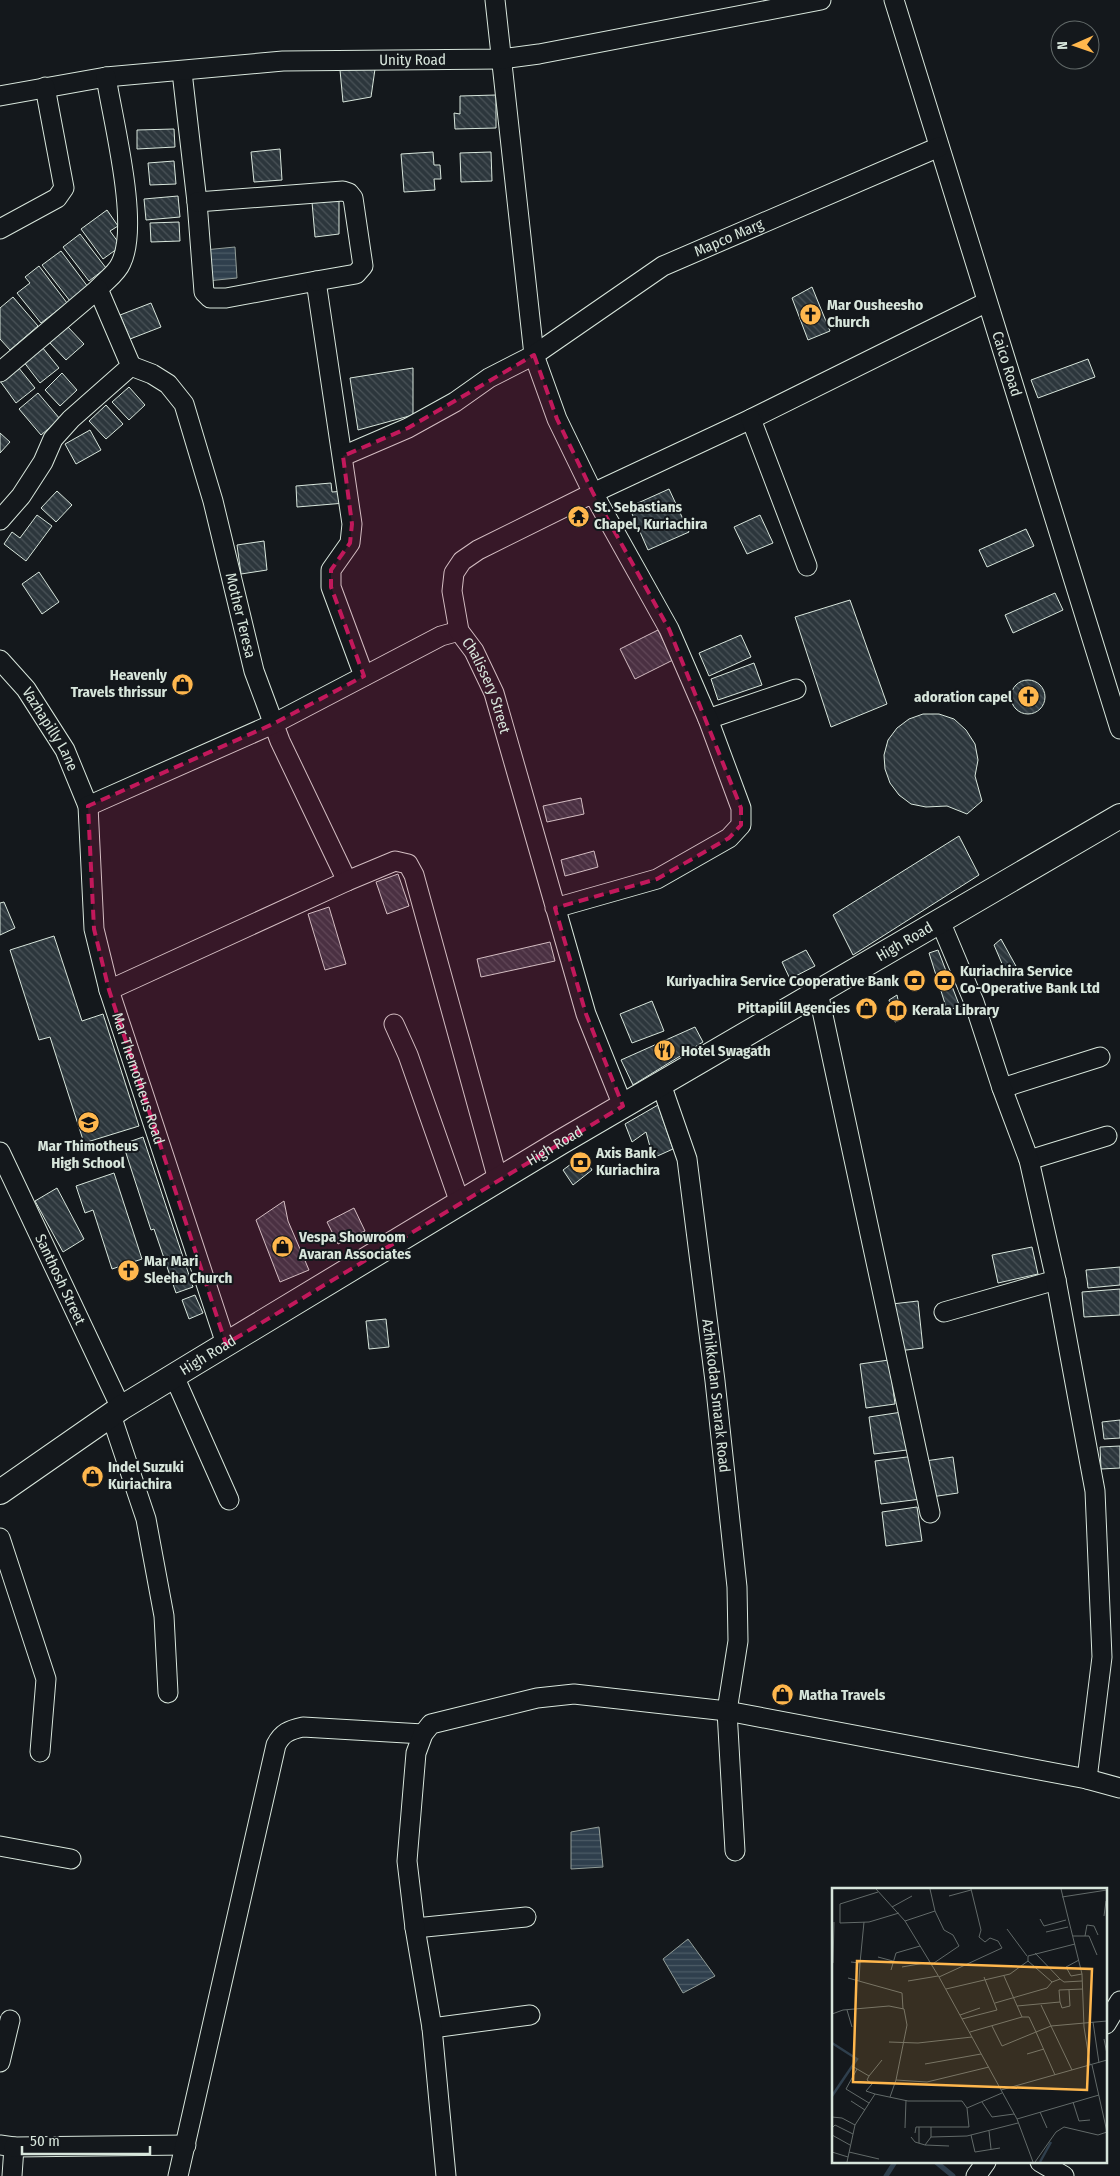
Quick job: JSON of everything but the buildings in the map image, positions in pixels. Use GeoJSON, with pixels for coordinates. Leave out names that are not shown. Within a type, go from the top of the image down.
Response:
{"type":"FeatureCollection","features":[{"type":"Feature","properties":{"kind":"main road","name":"High Road"},"geometry":{"type":"LineString","coordinates":[[3,1484],[226,1344],[498,1180],[1120,816]]}},
{"type":"Feature","properties":{"kind":"street"},"geometry":{"type":"LineString","coordinates":[[495,0],[534,355],[557,419],[593,493],[670,629],[708,719],[740,808],[741,825],[729,838],[657,879],[555,908]]}},
{"type":"Feature","properties":{"kind":"street","name":"Unity Road"},"geometry":{"type":"LineString","coordinates":[[0,96],[106,77],[182,72],[283,61],[502,59],[539,54],[821,0]]}},
{"type":"Feature","properties":{"kind":"street","name":"Caico Road"},"geometry":{"type":"LineString","coordinates":[[894,0],[1120,729]]}},
{"type":"Feature","properties":{"kind":"street"},"geometry":{"type":"LineString","coordinates":[[182,72],[197,202],[203,288],[210,298],[226,298],[356,274],[363,266],[353,198],[349,193],[343,191],[197,202]]}},
{"type":"Feature","properties":{"kind":"street"},"geometry":{"type":"LineString","coordinates":[[0,372],[98,289],[121,265],[127,248],[127,203],[106,77]]}},
{"type":"Feature","properties":{"kind":"street"},"geometry":{"type":"LineString","coordinates":[[0,229],[57,198],[64,188],[45,87]]}},
{"type":"Feature","properties":{"kind":"street","name":"Mapco Marg"},"geometry":{"type":"LineString","coordinates":[[343,456],[408,428],[455,402],[489,378],[534,355],[663,266],[939,147]]}},
{"type":"Feature","properties":{"kind":"street"},"geometry":{"type":"LineString","coordinates":[[316,281],[352,524],[350,543],[332,570],[332,587],[364,676]]}},
{"type":"Feature","properties":{"kind":"street"},"geometry":{"type":"LineString","coordinates":[[0,520],[21,496],[43,462],[53,439],[71,419],[131,366],[98,289]]}},
{"type":"Feature","properties":{"kind":"street"},"geometry":{"type":"LineString","coordinates":[[459,631],[452,591],[454,574],[462,561],[478,550],[593,493],[751,419],[987,302]]}},
{"type":"Feature","properties":{"kind":"street","name":"Mother Teresa"},"geometry":{"type":"LineString","coordinates":[[131,366],[152,374],[168,384],[184,404],[214,501],[254,671],[273,724],[346,881]]}},
{"type":"Feature","properties":{"kind":"street"},"geometry":{"type":"LineString","coordinates":[[751,419],[807,566]]}},
{"type":"Feature","properties":{"kind":"street","name":"Chalissery Street"},"geometry":{"type":"LineString","coordinates":[[88,806],[273,724],[440,636],[459,631],[474,651],[494,693],[586,1014],[623,1106]]}},
{"type":"Feature","properties":{"kind":"street","name":"Vazhapilly Lane"},"geometry":{"type":"LineString","coordinates":[[0,660],[26,688],[66,750],[88,806]]}},
{"type":"Feature","properties":{"kind":"street"},"geometry":{"type":"LineString","coordinates":[[708,719],[796,689]]}},
{"type":"Feature","properties":{"kind":"street","name":"Mar Themotheus Road"},"geometry":{"type":"LineString","coordinates":[[88,806],[94,929],[109,990],[226,1344]]}},
{"type":"Feature","properties":{"kind":"street"},"geometry":{"type":"LineString","coordinates":[[109,990],[346,881],[395,861],[408,864],[414,875],[498,1180]]}},
{"type":"Feature","properties":{"kind":"street"},"geometry":{"type":"LineString","coordinates":[[940,921],[974,1002],[1002,1088],[1029,1160],[1056,1280],[1095,1491],[1102,1657],[1087,1779]]}},
{"type":"Feature","properties":{"kind":"street"},"geometry":{"type":"LineString","coordinates":[[818,992],[930,1513]]}},
{"type":"Feature","properties":{"kind":"street"},"geometry":{"type":"LineString","coordinates":[[394,1024],[408,1055],[460,1203]]}},
{"type":"Feature","properties":{"kind":"street"},"geometry":{"type":"LineString","coordinates":[[1002,1088],[1100,1057]]}},
{"type":"Feature","properties":{"kind":"street","name":"Azhikkodan Smarak Road"},"geometry":{"type":"LineString","coordinates":[[661,1084],[687,1159],[716,1381],[734,1557],[738,1641],[727,1711],[735,1851]]}},
{"type":"Feature","properties":{"kind":"street"},"geometry":{"type":"LineString","coordinates":[[1029,1160],[1107,1136]]}},
{"type":"Feature","properties":{"kind":"street","name":"Santhosh Street"},"geometry":{"type":"LineString","coordinates":[[0,1152],[116,1412],[146,1519],[164,1616],[168,1692]]}},
{"type":"Feature","properties":{"kind":"street"},"geometry":{"type":"LineString","coordinates":[[944,1312],[1056,1280]]}},
{"type":"Feature","properties":{"kind":"street"},"geometry":{"type":"LineString","coordinates":[[174,1376],[230,1500]]}},
{"type":"Feature","properties":{"kind":"street"},"geometry":{"type":"LineString","coordinates":[[0,1538],[46,1679],[40,1752]]}},
{"type":"Feature","properties":{"kind":"street"},"geometry":{"type":"LineString","coordinates":[[446,2176],[432,2028],[415,1928],[407,1861],[416,1753],[423,1734],[431,1724],[536,1698],[574,1694],[727,1711],[1087,1779],[1120,1788]]}},
{"type":"Feature","properties":{"kind":"street"},"geometry":{"type":"LineString","coordinates":[[178,2176],[276,1745],[280,1736],[291,1729],[303,1727],[423,1734]]}},
{"type":"Feature","properties":{"kind":"street"},"geometry":{"type":"LineString","coordinates":[[0,1846],[72,1859]]}},
{"type":"Feature","properties":{"kind":"street"},"geometry":{"type":"LineString","coordinates":[[415,1928],[526,1917]]}},
{"type":"Feature","properties":{"kind":"street"},"geometry":{"type":"LineString","coordinates":[[1108,2021],[1120,2001]]}},
{"type":"Feature","properties":{"kind":"street"},"geometry":{"type":"LineString","coordinates":[[432,2028],[530,2016]]}},
{"type":"Feature","properties":{"kind":"street"},"geometry":{"type":"LineString","coordinates":[[0,2062],[10,2020]]}},
{"type":"Feature","properties":{"kind":"street"},"geometry":{"type":"LineString","coordinates":[[12,2176],[7,2146],[186,2145]]}},
{"type":"Feature","properties":{"kind":"street"},"geometry":{"type":"LineString","coordinates":[[976,2176],[985,2164]]}},
{"type":"Feature","properties":{"kind":"street"},"geometry":{"type":"LineString","coordinates":[[1043,2164],[1064,2176]]}},
{"type":"Feature","properties":{"kind":"highlighted area"},"geometry":{"type":"Polygon","coordinates":[[[534,355],[557,419],[593,493],[669,629],[741,808],[741,825],[729,838],[657,879],[555,908],[586,1014],[623,1106],[226,1344],[109,990],[94,929],[88,806],[273,724],[364,676],[331,587],[331,570],[350,543],[352,524],[343,456],[408,428],[534,355]]]}},
{"type":"Feature","properties":{"kind":"water"},"geometry":{"type":"Polygon","coordinates":[[[235,247],[237,278],[207,281],[204,250],[235,247]]]}},
{"type":"Feature","properties":{"kind":"water"},"geometry":{"type":"Polygon","coordinates":[[[599,1827],[603,1867],[571,1869],[571,1832],[599,1827]]]}},
{"type":"Feature","properties":{"kind":"water"},"geometry":{"type":"Polygon","coordinates":[[[688,1939],[715,1976],[683,1993],[663,1959],[688,1939]]]}},
{"type":"Feature","properties":{"kind":"waterway"},"geometry":{"type":"LineString","coordinates":[[886,2176],[894,2164]]}},
{"type":"Feature","properties":{"kind":"waterway"},"geometry":{"type":"LineString","coordinates":[[938,2164],[953,2176]]}},
{"type":"Feature","properties":{"kind":"place","name":"Mar Ousheesho Church"},"geometry":{"type":"Point","coordinates":[811,314]}},
{"type":"Feature","properties":{"kind":"place","name":"St. Sebastians Chapel, Kuriachira"},"geometry":{"type":"Point","coordinates":[578,516]}},
{"type":"Feature","properties":{"kind":"place","name":"Heavenly Travels thrissur"},"geometry":{"type":"Point","coordinates":[183,684]}},
{"type":"Feature","properties":{"kind":"place","name":"adoration capel"},"geometry":{"type":"Point","coordinates":[1028,697]}},
{"type":"Feature","properties":{"kind":"place","name":"Kuriachira Service Co-Operative Bank Ltd"},"geometry":{"type":"Point","coordinates":[944,980]}},
{"type":"Feature","properties":{"kind":"place","name":"Kuriyachira Service Cooperative Bank"},"geometry":{"type":"Point","coordinates":[915,981]}},
{"type":"Feature","properties":{"kind":"place","name":"Pittapilil Agencies"},"geometry":{"type":"Point","coordinates":[866,1008]}},
{"type":"Feature","properties":{"kind":"place","name":"Kerala Library"},"geometry":{"type":"Point","coordinates":[896,1010]}},
{"type":"Feature","properties":{"kind":"place","name":"Hotel Swagath"},"geometry":{"type":"Point","coordinates":[665,1051]}},
{"type":"Feature","properties":{"kind":"place","name":"Mar Thimotheus High School"},"geometry":{"type":"Point","coordinates":[88,1123]}},
{"type":"Feature","properties":{"kind":"place","name":"Axis Bank Kuriachira"},"geometry":{"type":"Point","coordinates":[580,1162]}},
{"type":"Feature","properties":{"kind":"place","name":"Vespa Showroom Avaran Associates"},"geometry":{"type":"Point","coordinates":[283,1246]}},
{"type":"Feature","properties":{"kind":"place","name":"Mar Mari Sleeha Church"},"geometry":{"type":"Point","coordinates":[128,1270]}},
{"type":"Feature","properties":{"kind":"place","name":"Indel Suzuki Kuriachira"},"geometry":{"type":"Point","coordinates":[92,1476]}},
{"type":"Feature","properties":{"kind":"place","name":"Matha Travels"},"geometry":{"type":"Point","coordinates":[783,1695]}}]}
